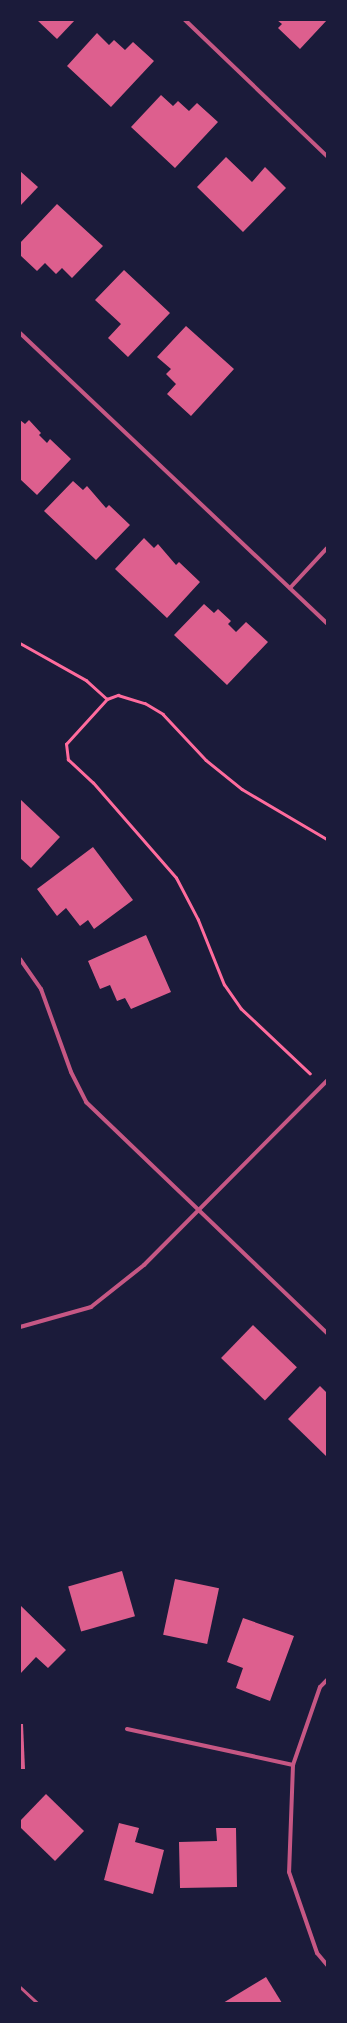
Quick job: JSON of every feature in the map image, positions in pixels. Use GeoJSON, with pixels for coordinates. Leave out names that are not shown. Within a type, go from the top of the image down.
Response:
{"type":"FeatureCollection","features":[{"type":"Feature","properties":{"kind":"street"},"geometry":{"type":"LineString","coordinates":[[185,20],[327,156]]}},
{"type":"Feature","properties":{"kind":"street"},"geometry":{"type":"LineString","coordinates":[[20,333],[327,623]]}},
{"type":"Feature","properties":{"kind":"street"},"geometry":{"type":"LineString","coordinates":[[290,588],[327,548]]}},
{"type":"Feature","properties":{"kind":"street"},"geometry":{"type":"LineString","coordinates":[[20,959],[41,989],[71,1072],[86,1102],[327,1333]]}},
{"type":"Feature","properties":{"kind":"street"},"geometry":{"type":"LineString","coordinates":[[20,1327],[90,1307],[144,1265],[200,1211],[327,1081]]}},
{"type":"Feature","properties":{"kind":"street"},"geometry":{"type":"LineString","coordinates":[[327,1680],[320,1687],[293,1765],[289,1872],[317,1953],[327,1965]]}},
{"type":"Feature","properties":{"kind":"street"},"geometry":{"type":"LineString","coordinates":[[127,1729],[293,1765]]}},
{"type":"Feature","properties":{"kind":"lane"},"geometry":{"type":"LineString","coordinates":[[20,1987],[36,2003]]}},
{"type":"Feature","properties":{"kind":"path"},"geometry":{"type":"LineString","coordinates":[[20,643],[86,680],[107,699]]}},
{"type":"Feature","properties":{"kind":"path"},"geometry":{"type":"LineString","coordinates":[[322,1086],[241,1009],[224,985],[198,920],[176,878],[93,783],[68,760],[66,744],[107,699],[118,695],[151,706],[163,714],[206,760],[242,789],[327,839]]}},
{"type":"Feature","properties":{"kind":"building"},"geometry":{"type":"Polygon","coordinates":[[[37,20],[75,20],[57,39],[37,20]]]}},
{"type":"Feature","properties":{"kind":"building"},"geometry":{"type":"Polygon","coordinates":[[[277,20],[327,20],[300,49],[278,28],[282,24],[277,20]]]}},
{"type":"Feature","properties":{"kind":"building"},"geometry":{"type":"Polygon","coordinates":[[[97,33],[109,45],[114,40],[125,50],[133,42],[154,61],[111,107],[67,66],[97,33]]]}},
{"type":"Feature","properties":{"kind":"building"},"geometry":{"type":"Polygon","coordinates":[[[161,95],[173,106],[178,101],[189,111],[197,103],[218,122],[175,168],[131,127],[161,95]]]}},
{"type":"Feature","properties":{"kind":"building"},"geometry":{"type":"Polygon","coordinates":[[[226,157],[252,182],[265,167],[286,188],[243,232],[197,187],[226,157]]]}},
{"type":"Feature","properties":{"kind":"building"},"geometry":{"type":"Polygon","coordinates":[[[20,171],[38,187],[20,206],[20,171]]]}},
{"type":"Feature","properties":{"kind":"building"},"geometry":{"type":"Polygon","coordinates":[[[57,204],[103,246],[72,278],[62,268],[56,274],[45,263],[37,271],[20,255],[20,243],[57,204]]]}},
{"type":"Feature","properties":{"kind":"building"},"geometry":{"type":"Polygon","coordinates":[[[124,270],[170,313],[128,357],[108,338],[121,324],[95,300],[124,270]]]}},
{"type":"Feature","properties":{"kind":"building"},"geometry":{"type":"Polygon","coordinates":[[[186,326],[234,369],[191,416],[167,394],[176,384],[166,374],[171,369],[157,357],[186,326]]]}},
{"type":"Feature","properties":{"kind":"building"},"geometry":{"type":"Polygon","coordinates":[[[20,420],[25,424],[29,420],[41,433],[39,435],[47,443],[50,439],[71,459],[37,495],[20,479],[20,420]]]}},
{"type":"Feature","properties":{"kind":"building"},"geometry":{"type":"Polygon","coordinates":[[[73,481],[83,490],[87,486],[106,508],[109,505],[130,525],[96,560],[44,511],[73,481]]]}},
{"type":"Feature","properties":{"kind":"building"},"geometry":{"type":"Polygon","coordinates":[[[144,538],[154,548],[158,544],[176,565],[179,562],[200,582],[167,618],[115,569],[144,538]]]}},
{"type":"Feature","properties":{"kind":"building"},"geometry":{"type":"Polygon","coordinates":[[[204,604],[214,613],[218,609],[231,621],[228,624],[236,632],[246,622],[268,642],[227,685],[174,635],[204,604]]]}},
{"type":"Feature","properties":{"kind":"building"},"geometry":{"type":"Polygon","coordinates":[[[20,799],[60,837],[31,868],[20,858],[20,799]]]}},
{"type":"Feature","properties":{"kind":"building"},"geometry":{"type":"Polygon","coordinates":[[[93,847],[133,900],[94,929],[88,920],[80,926],[66,908],[57,916],[37,889],[93,847]]]}},
{"type":"Feature","properties":{"kind":"building"},"geometry":{"type":"Polygon","coordinates":[[[146,935],[171,992],[131,1009],[125,998],[117,1001],[110,985],[100,989],[88,961],[146,935]]]}},
{"type":"Feature","properties":{"kind":"building"},"geometry":{"type":"Polygon","coordinates":[[[253,1325],[297,1367],[265,1400],[221,1358],[253,1325]]]}},
{"type":"Feature","properties":{"kind":"building"},"geometry":{"type":"Polygon","coordinates":[[[320,1386],[327,1393],[327,1457],[288,1419],[320,1386]]]}},
{"type":"Feature","properties":{"kind":"building"},"geometry":{"type":"Polygon","coordinates":[[[122,1571],[135,1616],[81,1632],[68,1586],[122,1571]]]}},
{"type":"Feature","properties":{"kind":"building"},"geometry":{"type":"Polygon","coordinates":[[[175,1579],[219,1588],[207,1644],[163,1635],[175,1579]]]}},
{"type":"Feature","properties":{"kind":"building"},"geometry":{"type":"Polygon","coordinates":[[[20,1605],[66,1650],[48,1668],[36,1657],[20,1674],[20,1605]]]}},
{"type":"Feature","properties":{"kind":"building"},"geometry":{"type":"Polygon","coordinates":[[[243,1618],[294,1636],[270,1701],[236,1688],[243,1668],[227,1662],[243,1618]]]}},
{"type":"Feature","properties":{"kind":"building"},"geometry":{"type":"Polygon","coordinates":[[[20,1724],[23,1724],[25,1769],[20,1769],[20,1724]]]}},
{"type":"Feature","properties":{"kind":"building"},"geometry":{"type":"Polygon","coordinates":[[[46,1794],[84,1831],[55,1861],[20,1827],[20,1821],[46,1794]]]}},
{"type":"Feature","properties":{"kind":"building"},"geometry":{"type":"Polygon","coordinates":[[[119,1823],[139,1828],[135,1842],[164,1850],[153,1894],[104,1880],[119,1823]]]}},
{"type":"Feature","properties":{"kind":"building"},"geometry":{"type":"Polygon","coordinates":[[[216,1828],[236,1828],[237,1887],[180,1888],[179,1842],[217,1841],[216,1828]]]}},
{"type":"Feature","properties":{"kind":"building"},"geometry":{"type":"Polygon","coordinates":[[[266,1977],[282,2003],[223,2003],[266,1977]]]}}]}
